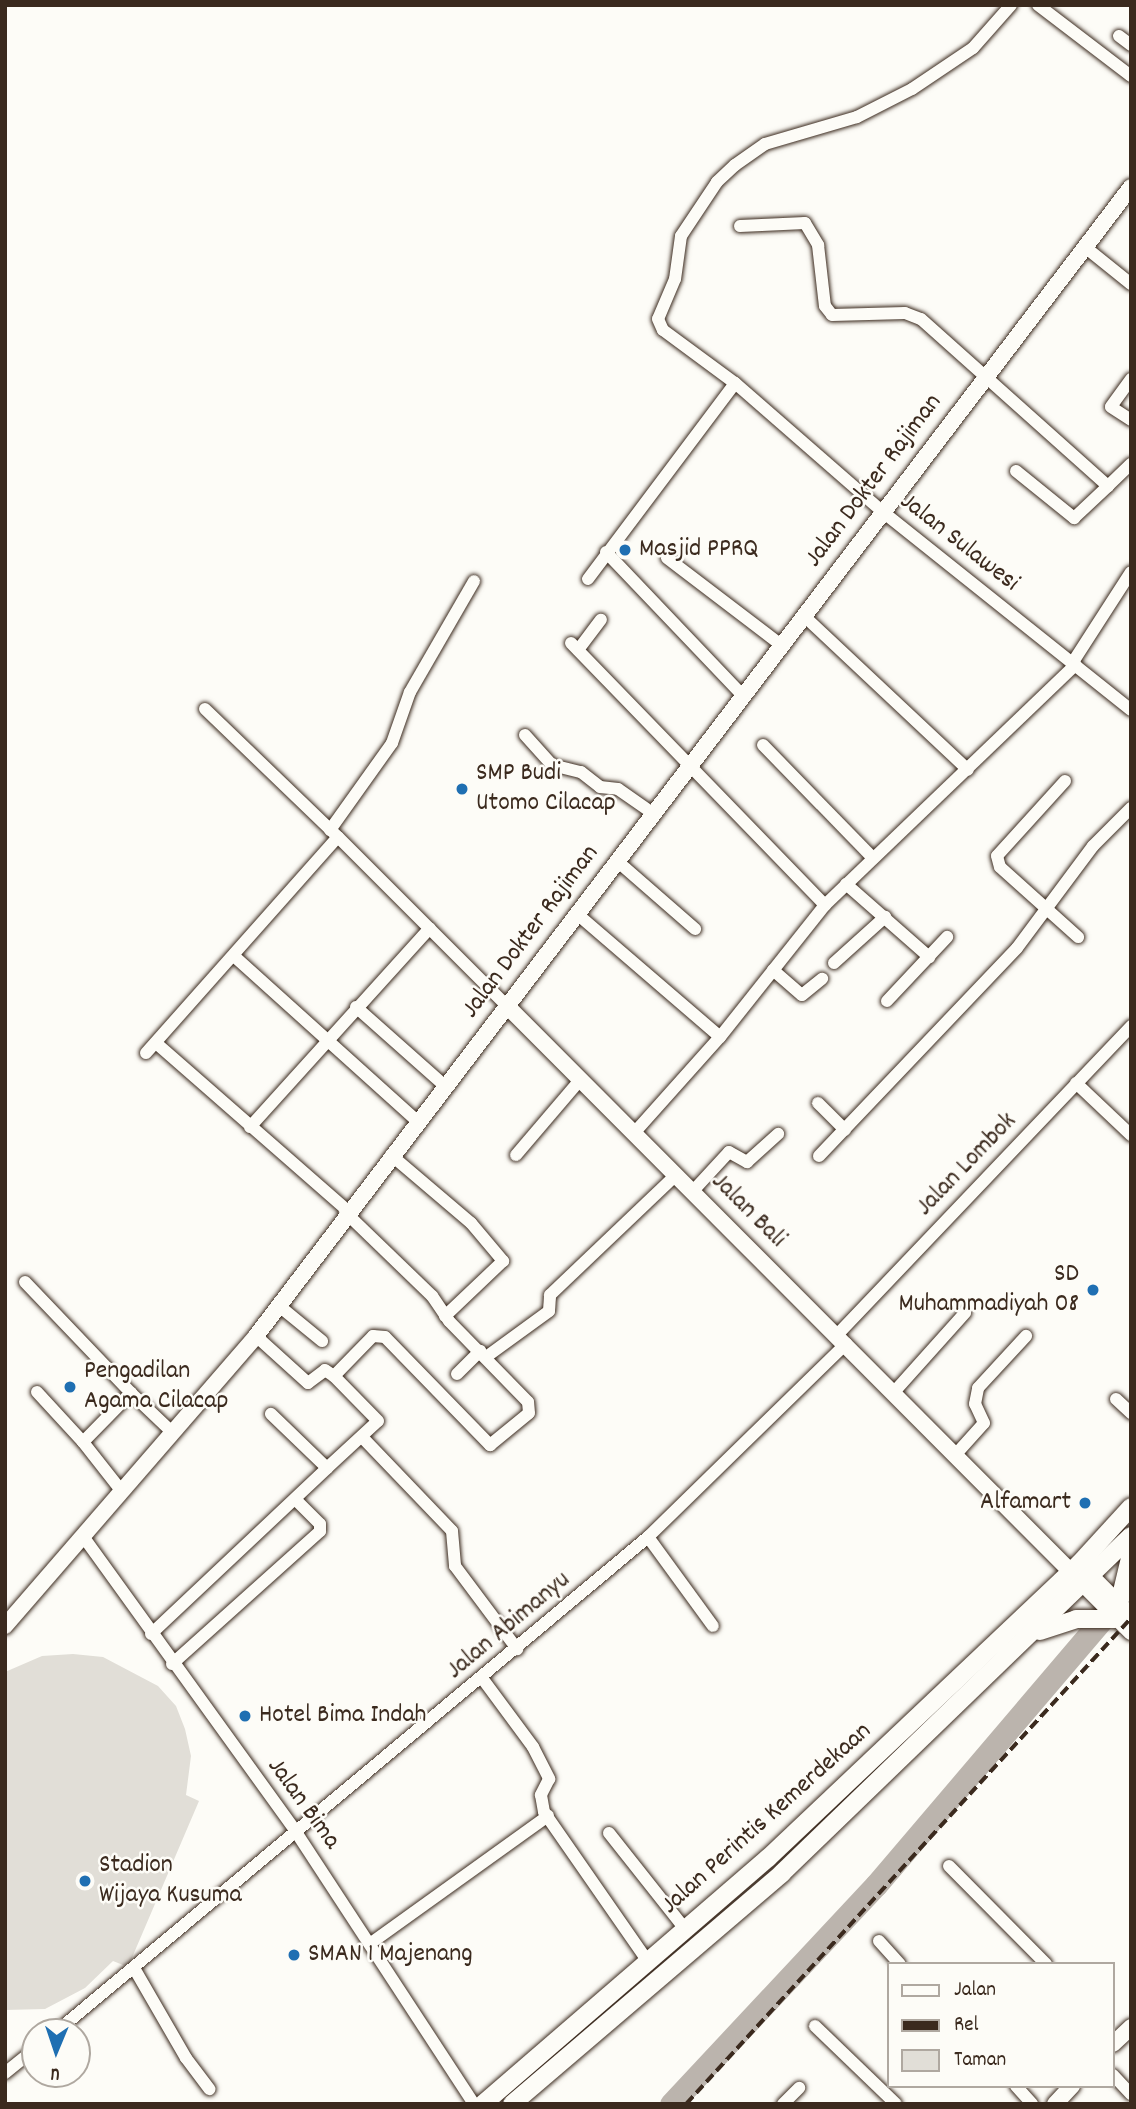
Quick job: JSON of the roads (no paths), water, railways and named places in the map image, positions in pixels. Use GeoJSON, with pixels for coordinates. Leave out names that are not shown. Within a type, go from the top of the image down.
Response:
{"type":"FeatureCollection","features":[{"type":"Feature","properties":{"kind":"main road"},"geometry":{"type":"LineString","coordinates":[[1077,1572],[1131,1507]]}},
{"type":"Feature","properties":{"kind":"main road"},"geometry":{"type":"LineString","coordinates":[[1077,1572],[1131,1536]]}},
{"type":"Feature","properties":{"kind":"main road"},"geometry":{"type":"LineString","coordinates":[[1035,1633],[1076,1619],[1122,1613],[1131,1554]]}},
{"type":"Feature","properties":{"kind":"main road","name":"Jalan Perintis Kemerdekaan"},"geometry":{"type":"LineString","coordinates":[[512,2104],[782,1873],[1035,1633],[1077,1572]]}},
{"type":"Feature","properties":{"kind":"main road","name":"Jalan Perintis Kemerdekaan"},"geometry":{"type":"LineString","coordinates":[[483,2104],[768,1858],[1077,1572]]}},
{"type":"Feature","properties":{"kind":"main road"},"geometry":{"type":"LineString","coordinates":[[768,1858],[782,1873]]}},
{"type":"Feature","properties":{"kind":"street","name":"Jalan Sulawesi"},"geometry":{"type":"LineString","coordinates":[[1011,5],[973,48],[912,89],[857,117],[765,144],[734,165],[717,183],[681,236],[675,279],[658,319],[663,330],[735,383],[883,512],[1131,710]]}},
{"type":"Feature","properties":{"kind":"street"},"geometry":{"type":"LineString","coordinates":[[1038,5],[1131,76]]}},
{"type":"Feature","properties":{"kind":"street"},"geometry":{"type":"LineString","coordinates":[[1119,36],[1131,45]]}},
{"type":"Feature","properties":{"kind":"street","name":"Jalan Dokter Rajiman"},"geometry":{"type":"LineString","coordinates":[[8,1617],[85,1539],[120,1489],[173,1433],[256,1336],[346,1211],[507,1006],[651,812],[1131,187]]}},
{"type":"Feature","properties":{"kind":"street"},"geometry":{"type":"LineString","coordinates":[[740,226],[805,223],[818,245],[825,306],[832,316],[905,313],[921,319],[1108,486]]}},
{"type":"Feature","properties":{"kind":"street"},"geometry":{"type":"LineString","coordinates":[[1085,247],[1131,284]]}},
{"type":"Feature","properties":{"kind":"street"},"geometry":{"type":"LineString","coordinates":[[1131,379],[1111,407],[1131,420]]}},
{"type":"Feature","properties":{"kind":"street"},"geometry":{"type":"LineString","coordinates":[[588,579],[606,552],[662,486],[735,383]]}},
{"type":"Feature","properties":{"kind":"street"},"geometry":{"type":"LineString","coordinates":[[1016,471],[1074,518],[1108,486],[1128,473]]}},
{"type":"Feature","properties":{"kind":"street"},"geometry":{"type":"LineString","coordinates":[[606,552],[742,695]]}},
{"type":"Feature","properties":{"kind":"street"},"geometry":{"type":"LineString","coordinates":[[667,558],[781,645]]}},
{"type":"Feature","properties":{"kind":"street"},"geometry":{"type":"LineString","coordinates":[[635,1132],[720,1037],[825,905],[968,770],[1074,663],[1131,572]]}},
{"type":"Feature","properties":{"kind":"street"},"geometry":{"type":"LineString","coordinates":[[146,1053],[235,957],[334,833],[393,743],[410,692],[474,581]]}},
{"type":"Feature","properties":{"kind":"street"},"geometry":{"type":"LineString","coordinates":[[803,615],[968,770]]}},
{"type":"Feature","properties":{"kind":"street"},"geometry":{"type":"LineString","coordinates":[[601,620],[574,646],[687,766],[825,905]]}},
{"type":"Feature","properties":{"kind":"street","name":"Jalan Bali"},"geometry":{"type":"LineString","coordinates":[[205,709],[430,928],[1077,1572],[1122,1613],[1131,1632]]}},
{"type":"Feature","properties":{"kind":"street"},"geometry":{"type":"LineString","coordinates":[[525,735],[552,765],[581,772],[600,787],[618,789],[651,812]]}},
{"type":"Feature","properties":{"kind":"street"},"geometry":{"type":"LineString","coordinates":[[763,745],[873,858]]}},
{"type":"Feature","properties":{"kind":"street"},"geometry":{"type":"LineString","coordinates":[[1065,781],[997,856],[1000,867],[1078,937]]}},
{"type":"Feature","properties":{"kind":"street"},"geometry":{"type":"LineString","coordinates":[[819,1156],[953,1019],[1049,909],[1094,846],[1131,808]]}},
{"type":"Feature","properties":{"kind":"street"},"geometry":{"type":"LineString","coordinates":[[616,860],[695,929]]}},
{"type":"Feature","properties":{"kind":"street"},"geometry":{"type":"LineString","coordinates":[[846,884],[929,957]]}},
{"type":"Feature","properties":{"kind":"street"},"geometry":{"type":"LineString","coordinates":[[576,913],[720,1037]]}},
{"type":"Feature","properties":{"kind":"street"},"geometry":{"type":"LineString","coordinates":[[834,963],[885,918]]}},
{"type":"Feature","properties":{"kind":"street"},"geometry":{"type":"LineString","coordinates":[[250,1127],[326,1038],[430,928]]}},
{"type":"Feature","properties":{"kind":"street"},"geometry":{"type":"LineString","coordinates":[[887,1001],[947,937]]}},
{"type":"Feature","properties":{"kind":"street"},"geometry":{"type":"LineString","coordinates":[[235,957],[417,1121]]}},
{"type":"Feature","properties":{"kind":"street"},"geometry":{"type":"LineString","coordinates":[[773,970],[802,995],[822,979]]}},
{"type":"Feature","properties":{"kind":"street"},"geometry":{"type":"LineString","coordinates":[[356,1007],[445,1086]]}},
{"type":"Feature","properties":{"kind":"street","name":"Jalan Lombok"},"geometry":{"type":"LineString","coordinates":[[842,1339],[1076,1083],[1129,1030]]}},
{"type":"Feature","properties":{"kind":"street"},"geometry":{"type":"LineString","coordinates":[[156,1043],[346,1211],[432,1296],[445,1316],[483,1354],[530,1408],[493,1446],[385,1337],[373,1336],[334,1376]]}},
{"type":"Feature","properties":{"kind":"street"},"geometry":{"type":"LineString","coordinates":[[516,1155],[581,1079]]}},
{"type":"Feature","properties":{"kind":"street"},"geometry":{"type":"LineString","coordinates":[[1076,1083],[1131,1135]]}},
{"type":"Feature","properties":{"kind":"street"},"geometry":{"type":"LineString","coordinates":[[818,1103],[845,1130]]}},
{"type":"Feature","properties":{"kind":"street"},"geometry":{"type":"LineString","coordinates":[[693,1191],[729,1153],[747,1162],[778,1134]]}},
{"type":"Feature","properties":{"kind":"street"},"geometry":{"type":"LineString","coordinates":[[391,1155],[471,1223],[503,1261],[445,1316]]}},
{"type":"Feature","properties":{"kind":"street"},"geometry":{"type":"LineString","coordinates":[[457,1374],[549,1311],[550,1295],[677,1174]]}},
{"type":"Feature","properties":{"kind":"street"},"geometry":{"type":"LineString","coordinates":[[25,1282],[173,1433]]}},
{"type":"Feature","properties":{"kind":"street"},"geometry":{"type":"LineString","coordinates":[[278,1305],[322,1340]]}},
{"type":"Feature","properties":{"kind":"street"},"geometry":{"type":"LineString","coordinates":[[895,1391],[965,1313]]}},
{"type":"Feature","properties":{"kind":"street"},"geometry":{"type":"LineString","coordinates":[[151,1634],[378,1420],[334,1376],[325,1370],[308,1384],[256,1336]]}},
{"type":"Feature","properties":{"kind":"street"},"geometry":{"type":"LineString","coordinates":[[957,1453],[984,1423],[975,1404],[978,1388],[1026,1336]]}},
{"type":"Feature","properties":{"kind":"street","name":"Jalan Abimanyu"},"geometry":{"type":"LineString","coordinates":[[73,2018],[648,1537],[842,1339]]}},
{"type":"Feature","properties":{"kind":"street"},"geometry":{"type":"LineString","coordinates":[[37,1392],[83,1442],[120,1489]]}},
{"type":"Feature","properties":{"kind":"street"},"geometry":{"type":"LineString","coordinates":[[83,1442],[131,1393]]}},
{"type":"Feature","properties":{"kind":"street"},"geometry":{"type":"LineString","coordinates":[[1116,1399],[1131,1413]]}},
{"type":"Feature","properties":{"kind":"street"},"geometry":{"type":"LineString","coordinates":[[271,1414],[327,1468]]}},
{"type":"Feature","properties":{"kind":"street"},"geometry":{"type":"LineString","coordinates":[[362,1437],[452,1531],[455,1566],[517,1649]]}},
{"type":"Feature","properties":{"kind":"street"},"geometry":{"type":"LineString","coordinates":[[172,1664],[320,1531],[320,1524],[296,1500]]}},
{"type":"Feature","properties":{"kind":"street"},"geometry":{"type":"LineString","coordinates":[[648,1537],[713,1626]]}},
{"type":"Feature","properties":{"kind":"street","name":"Jalan Bima"},"geometry":{"type":"LineString","coordinates":[[85,1539],[172,1664],[296,1832],[474,2104]]}},
{"type":"Feature","properties":{"kind":"street"},"geometry":{"type":"LineString","coordinates":[[482,1678],[533,1747],[549,1779],[540,1800],[544,1819],[649,1963]]}},
{"type":"Feature","properties":{"kind":"street"},"geometry":{"type":"LineString","coordinates":[[371,1943],[544,1819]]}},
{"type":"Feature","properties":{"kind":"street"},"geometry":{"type":"LineString","coordinates":[[609,1833],[686,1930]]}},
{"type":"Feature","properties":{"kind":"street"},"geometry":{"type":"LineString","coordinates":[[949,1866],[1044,1962]]}},
{"type":"Feature","properties":{"kind":"street"},"geometry":{"type":"LineString","coordinates":[[879,1941],[898,1962]]}},
{"type":"Feature","properties":{"kind":"street"},"geometry":{"type":"LineString","coordinates":[[134,1968],[186,2058],[209,2089]]}},
{"type":"Feature","properties":{"kind":"street"},"geometry":{"type":"LineString","coordinates":[[815,2026],[896,2104]]}},
{"type":"Feature","properties":{"kind":"street"},"geometry":{"type":"LineString","coordinates":[[5,2073],[21,2060]]}},
{"type":"Feature","properties":{"kind":"street"},"geometry":{"type":"LineString","coordinates":[[1115,2077],[1131,2094]]}},
{"type":"Feature","properties":{"kind":"street"},"geometry":{"type":"LineString","coordinates":[[783,2104],[799,2088]]}},
{"type":"Feature","properties":{"kind":"street"},"geometry":{"type":"LineString","coordinates":[[1018,2088],[1032,2104]]}},
{"type":"Feature","properties":{"kind":"street"},"geometry":{"type":"LineString","coordinates":[[1055,2104],[1070,2088]]}},
{"type":"Feature","properties":{"kind":"waterway"},"geometry":{"type":"LineString","coordinates":[[671,2104],[876,1885],[1102,1619]]}},
{"type":"Feature","properties":{"kind":"railway"},"geometry":{"type":"LineString","coordinates":[[686,2104],[1131,1618]]}},
{"type":"Feature","properties":{"kind":"place","name":"Masjid PPRQ"},"geometry":{"type":"Point","coordinates":[625,550]}},
{"type":"Feature","properties":{"kind":"place","name":"SMP Budi Utomo Cilacap"},"geometry":{"type":"Point","coordinates":[462,789]}},
{"type":"Feature","properties":{"kind":"place","name":"SD Muhammadiyah 08"},"geometry":{"type":"Point","coordinates":[1093,1290]}},
{"type":"Feature","properties":{"kind":"place","name":"Pengadilan Agama Cilacap"},"geometry":{"type":"Point","coordinates":[70,1387]}},
{"type":"Feature","properties":{"kind":"place","name":"Alfamart"},"geometry":{"type":"Point","coordinates":[1085,1503]}},
{"type":"Feature","properties":{"kind":"place","name":"Hotel Bima Indah"},"geometry":{"type":"Point","coordinates":[245,1716]}},
{"type":"Feature","properties":{"kind":"place","name":"Stadion Wijaya Kusuma"},"geometry":{"type":"Point","coordinates":[85,1881]}},
{"type":"Feature","properties":{"kind":"place","name":"SMAN 1 Majenang"},"geometry":{"type":"Point","coordinates":[294,1955]}}]}
